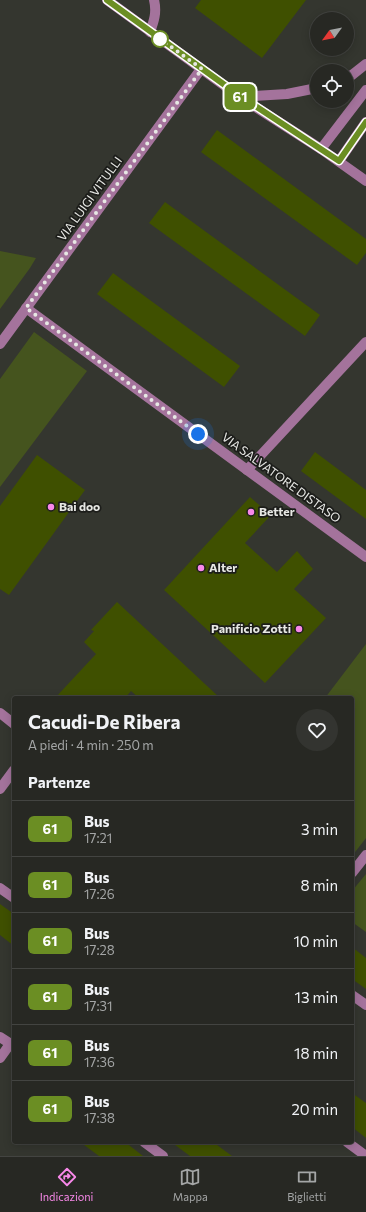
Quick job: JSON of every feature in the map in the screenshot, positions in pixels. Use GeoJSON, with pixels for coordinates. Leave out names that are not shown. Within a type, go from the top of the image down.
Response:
{"type":"FeatureCollection","features":[{"type":"Feature","properties":{"kind":"street"},"geometry":{"type":"LineString","coordinates":[[107,0],[240,96],[322,149],[366,181]]}},
{"type":"Feature","properties":{"kind":"street"},"geometry":{"type":"LineString","coordinates":[[150,32],[156,17],[154,0]]}},
{"type":"Feature","properties":{"kind":"street"},"geometry":{"type":"LineString","coordinates":[[354,73],[366,64]]}},
{"type":"Feature","properties":{"kind":"street","name":"VIA LUIGI VITULLI"},"geometry":{"type":"LineString","coordinates":[[0,344],[202,69]]}},
{"type":"Feature","properties":{"kind":"street"},"geometry":{"type":"LineString","coordinates":[[240,96],[287,94],[310,89]]}},
{"type":"Feature","properties":{"kind":"street"},"geometry":{"type":"LineString","coordinates":[[322,149],[366,90]]}},
{"type":"Feature","properties":{"kind":"street"},"geometry":{"type":"LineString","coordinates":[[339,161],[366,122]]}},
{"type":"Feature","properties":{"kind":"street","name":"VIA SALVATORE DISTASO"},"geometry":{"type":"LineString","coordinates":[[26,308],[366,557]]}},
{"type":"Feature","properties":{"kind":"street"},"geometry":{"type":"LineString","coordinates":[[248,470],[366,342]]}},
{"type":"Feature","properties":{"kind":"street"},"geometry":{"type":"LineString","coordinates":[[0,713],[12,722]]}},
{"type":"Feature","properties":{"kind":"street"},"geometry":{"type":"LineString","coordinates":[[0,789],[12,773]]}},
{"type":"Feature","properties":{"kind":"street"},"geometry":{"type":"LineString","coordinates":[[354,870],[366,855]]}},
{"type":"Feature","properties":{"kind":"street"},"geometry":{"type":"LineString","coordinates":[[0,888],[12,897]]}},
{"type":"Feature","properties":{"kind":"street"},"geometry":{"type":"LineString","coordinates":[[354,997],[366,1006]]}},
{"type":"Feature","properties":{"kind":"street"},"geometry":{"type":"LineString","coordinates":[[0,1037],[12,1045],[0,1058]]}},
{"type":"Feature","properties":{"kind":"street"},"geometry":{"type":"LineString","coordinates":[[147,1144],[163,1156]]}},
{"type":"Feature","properties":{"kind":"street"},"geometry":{"type":"LineString","coordinates":[[350,1144],[366,1156]]}},
{"type":"Feature","properties":{"kind":"green space"},"geometry":{"type":"Polygon","coordinates":[[[0,251],[36,258],[0,309],[0,251]]]}},
{"type":"Feature","properties":{"kind":"green space"},"geometry":{"type":"Polygon","coordinates":[[[34,332],[87,371],[0,487],[0,379],[34,332]]]}},
{"type":"Feature","properties":{"kind":"green space"},"geometry":{"type":"Polygon","coordinates":[[[366,644],[366,838],[354,853],[354,696],[327,696],[366,644]]]}},
{"type":"Feature","properties":{"kind":"green space"},"geometry":{"type":"Polygon","coordinates":[[[366,874],[366,932],[354,923],[354,889],[366,874]]]}},
{"type":"Feature","properties":{"kind":"building"},"geometry":{"type":"Polygon","coordinates":[[[201,0],[306,0],[262,58],[195,8],[201,0]]]}},
{"type":"Feature","properties":{"kind":"building"},"geometry":{"type":"Polygon","coordinates":[[[217,130],[366,239],[366,253],[357,265],[201,152],[217,130]]]}},
{"type":"Feature","properties":{"kind":"building"},"geometry":{"type":"Polygon","coordinates":[[[165,202],[320,315],[305,336],[149,223],[165,202]]]}},
{"type":"Feature","properties":{"kind":"building"},"geometry":{"type":"Polygon","coordinates":[[[113,273],[240,366],[224,387],[97,294],[113,273]]]}},
{"type":"Feature","properties":{"kind":"building"},"geometry":{"type":"Polygon","coordinates":[[[315,452],[366,490],[366,519],[301,471],[315,452]]]}},
{"type":"Feature","properties":{"kind":"building"},"geometry":{"type":"Polygon","coordinates":[[[37,455],[85,490],[9,595],[0,589],[0,506],[37,455]]]}},
{"type":"Feature","properties":{"kind":"building"},"geometry":{"type":"Polygon","coordinates":[[[250,497],[271,515],[245,543],[277,572],[297,551],[313,569],[294,589],[326,618],[265,683],[164,590],[250,497]]]}},
{"type":"Feature","properties":{"kind":"building"},"geometry":{"type":"Polygon","coordinates":[[[117,602],[218,696],[137,696],[131,691],[127,696],[57,696],[96,654],[84,642],[94,631],[91,630],[117,602]]]}},
{"type":"Feature","properties":{"kind":"building"},"geometry":{"type":"Polygon","coordinates":[[[0,904],[12,913],[12,944],[0,935],[0,904]]]}},
{"type":"Feature","properties":{"kind":"building"},"geometry":{"type":"Polygon","coordinates":[[[354,949],[366,958],[366,989],[354,980],[354,949]]]}},
{"type":"Feature","properties":{"kind":"building"},"geometry":{"type":"Polygon","coordinates":[[[354,1094],[366,1103],[366,1138],[354,1129],[354,1094]]]}},
{"type":"Feature","properties":{"kind":"building"},"geometry":{"type":"Polygon","coordinates":[[[83,1144],[128,1144],[143,1156],[99,1156],[83,1144]]]}},
{"type":"Feature","properties":{"kind":"building"},"geometry":{"type":"Polygon","coordinates":[[[174,1144],[216,1144],[232,1156],[190,1156],[174,1144]]]}},
{"type":"Feature","properties":{"kind":"bus line","name":"61"},"geometry":{"type":"LineString","coordinates":[[107,0],[240,96],[339,161],[366,122]]}},
{"type":"Feature","properties":{"kind":"place","name":"Bai doo"},"geometry":{"type":"Point","coordinates":[51,507]}},
{"type":"Feature","properties":{"kind":"place","name":"Better"},"geometry":{"type":"Point","coordinates":[251,512]}},
{"type":"Feature","properties":{"kind":"place","name":"Alter"},"geometry":{"type":"Point","coordinates":[201,568]}},
{"type":"Feature","properties":{"kind":"place","name":"Panificio Zotti"},"geometry":{"type":"Point","coordinates":[299,629]}},
{"type":"Feature","properties":{"kind":"route"},"geometry":{"type":"LineString","coordinates":[[160,39],[202,69],[26,308],[198,434]]}}]}
